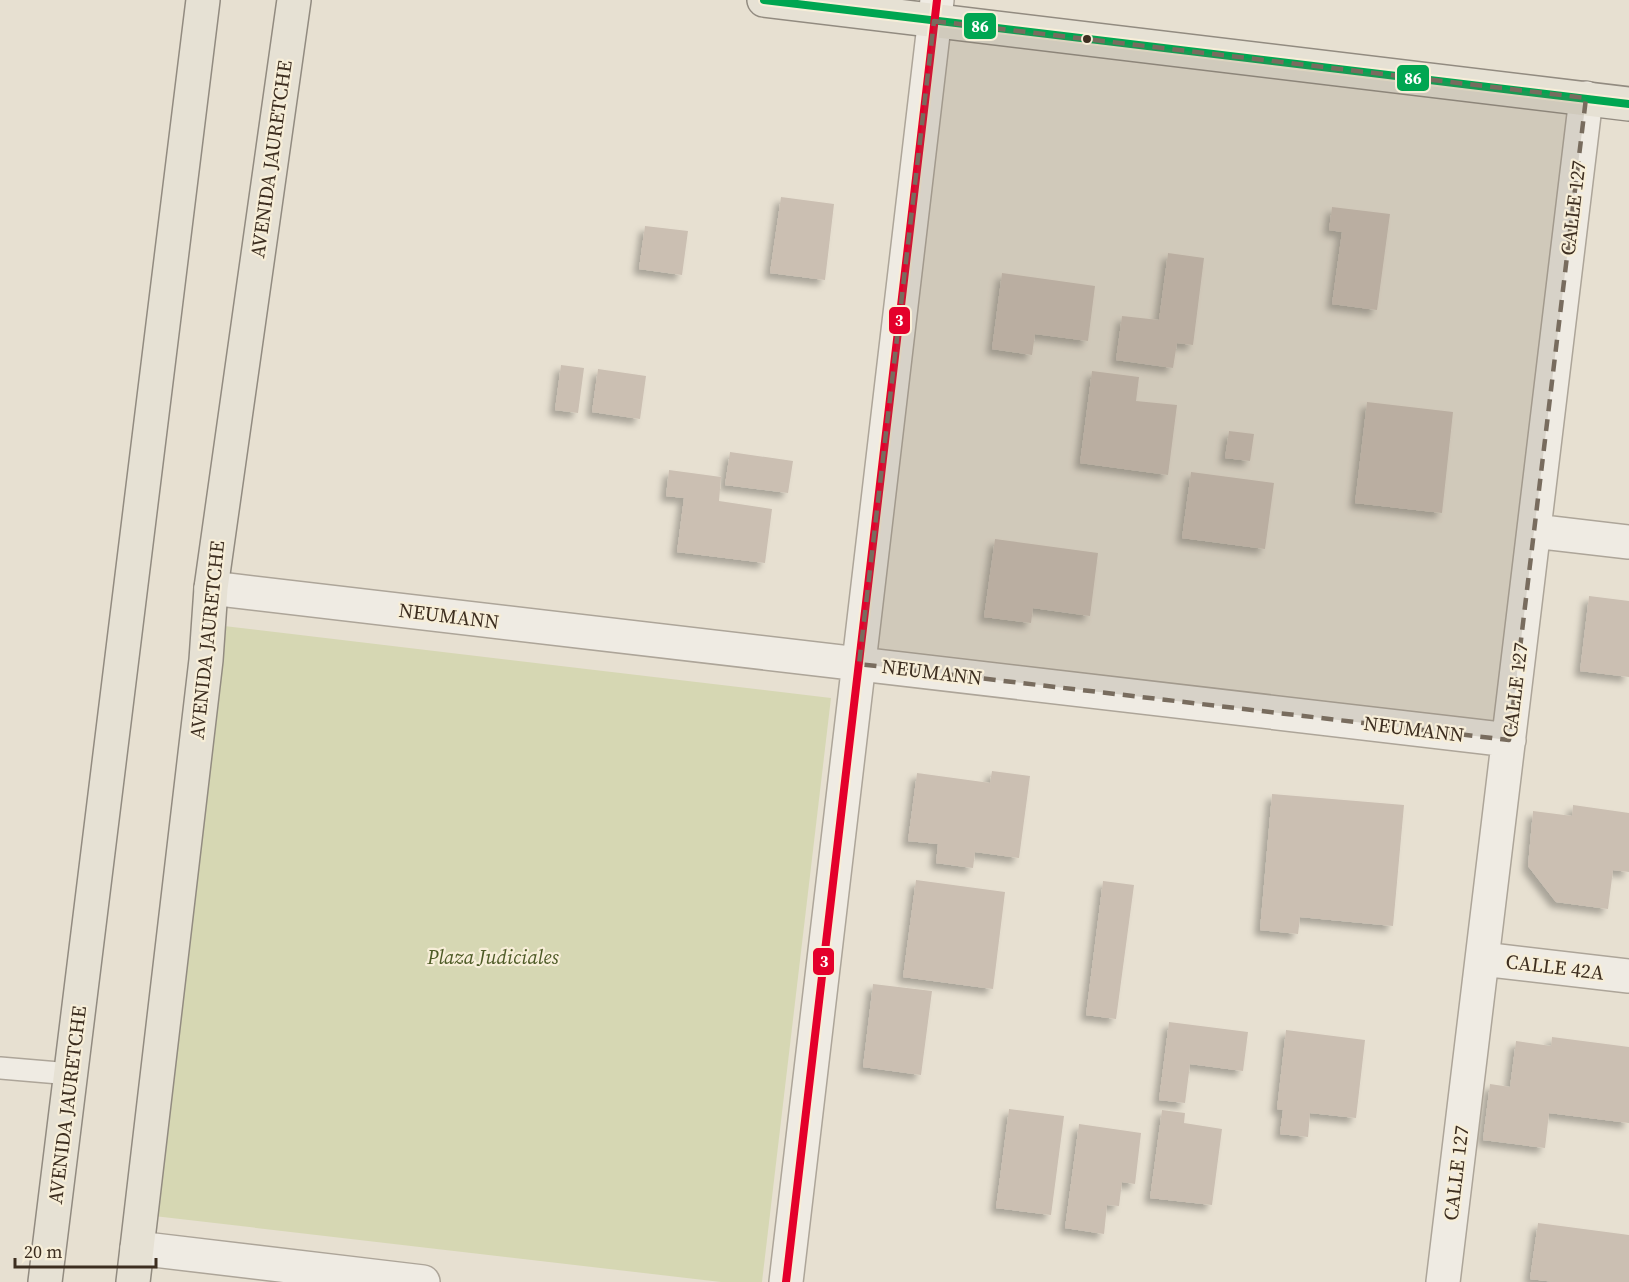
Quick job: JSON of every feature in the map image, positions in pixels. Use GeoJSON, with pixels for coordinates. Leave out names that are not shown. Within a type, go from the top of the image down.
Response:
{"type":"FeatureCollection","features":[{"type":"Feature","properties":{"kind":"main road","name":"AVENIDA JAURETCHE"},"geometry":{"type":"LineString","coordinates":[[45,1282],[203,0]]}},
{"type":"Feature","properties":{"kind":"main road","name":"AVENIDA JAURETCHE"},"geometry":{"type":"LineString","coordinates":[[133,1282],[206,660],[212,588],[294,0]]}},
{"type":"Feature","properties":{"kind":"main road"},"geometry":{"type":"LineString","coordinates":[[764,0],[936,10],[1629,104]]}},
{"type":"Feature","properties":{"kind":"street"},"geometry":{"type":"LineString","coordinates":[[786,1282],[936,10]]}},
{"type":"Feature","properties":{"kind":"street","name":"CALLE 127"},"geometry":{"type":"LineString","coordinates":[[1443,1282],[1586,98]]}},
{"type":"Feature","properties":{"kind":"street"},"geometry":{"type":"LineString","coordinates":[[1534,531],[1629,542]]}},
{"type":"Feature","properties":{"kind":"street","name":"NEUMANN"},"geometry":{"type":"LineString","coordinates":[[212,588],[1509,740]]}},
{"type":"Feature","properties":{"kind":"street","name":"CALLE 42A"},"geometry":{"type":"LineString","coordinates":[[1482,958],[1629,976]]}},
{"type":"Feature","properties":{"kind":"street"},"geometry":{"type":"LineString","coordinates":[[137,1248],[423,1282]]}},
{"type":"Feature","properties":{"kind":"lane"},"geometry":{"type":"LineString","coordinates":[[0,1068],[70,1074]]}},
{"type":"Feature","properties":{"kind":"highlighted area"},"geometry":{"type":"Polygon","coordinates":[[[934,21],[1586,98],[1509,740],[859,664],[934,21]]]}},
{"type":"Feature","properties":{"kind":"green space","name":"Plaza Judiciales"},"geometry":{"type":"Polygon","coordinates":[[[224,626],[831,698],[762,1282],[721,1282],[154,1216],[224,626]]]}},
{"type":"Feature","properties":{"kind":"building"},"geometry":{"type":"Polygon","coordinates":[[[781,197],[834,204],[825,280],[770,273],[781,197]]]}},
{"type":"Feature","properties":{"kind":"building"},"geometry":{"type":"Polygon","coordinates":[[[1332,207],[1390,214],[1377,310],[1332,304],[1342,232],[1329,230],[1332,207]]]}},
{"type":"Feature","properties":{"kind":"building"},"geometry":{"type":"Polygon","coordinates":[[[645,226],[688,231],[682,275],[639,269],[645,226]]]}},
{"type":"Feature","properties":{"kind":"building"},"geometry":{"type":"Polygon","coordinates":[[[1168,253],[1204,258],[1193,345],[1177,343],[1173,368],[1116,360],[1122,316],[1159,320],[1168,253]]]}},
{"type":"Feature","properties":{"kind":"building"},"geometry":{"type":"Polygon","coordinates":[[[1002,273],[1095,286],[1088,341],[1035,334],[1032,355],[992,349],[1002,273]]]}},
{"type":"Feature","properties":{"kind":"building"},"geometry":{"type":"Polygon","coordinates":[[[561,365],[584,368],[578,413],[555,410],[561,365]]]}},
{"type":"Feature","properties":{"kind":"building"},"geometry":{"type":"Polygon","coordinates":[[[598,369],[646,376],[640,419],[592,412],[598,369]]]}},
{"type":"Feature","properties":{"kind":"building"},"geometry":{"type":"Polygon","coordinates":[[[1092,371],[1139,377],[1136,401],[1177,405],[1168,475],[1080,463],[1092,371]]]}},
{"type":"Feature","properties":{"kind":"building"},"geometry":{"type":"Polygon","coordinates":[[[1367,402],[1453,412],[1442,513],[1355,503],[1367,402]]]}},
{"type":"Feature","properties":{"kind":"building"},"geometry":{"type":"Polygon","coordinates":[[[1229,431],[1254,434],[1250,461],[1225,458],[1229,431]]]}},
{"type":"Feature","properties":{"kind":"building"},"geometry":{"type":"Polygon","coordinates":[[[730,452],[793,461],[788,493],[725,485],[730,452]]]}},
{"type":"Feature","properties":{"kind":"building"},"geometry":{"type":"Polygon","coordinates":[[[669,470],[721,477],[719,501],[772,509],[765,563],[677,552],[684,498],[666,496],[669,470]]]}},
{"type":"Feature","properties":{"kind":"building"},"geometry":{"type":"Polygon","coordinates":[[[1191,472],[1274,483],[1265,549],[1182,538],[1191,472]]]}},
{"type":"Feature","properties":{"kind":"building"},"geometry":{"type":"Polygon","coordinates":[[[995,539],[1098,553],[1090,616],[1033,608],[1031,623],[984,617],[995,539]]]}},
{"type":"Feature","properties":{"kind":"building"},"geometry":{"type":"Polygon","coordinates":[[[1589,596],[1629,601],[1629,677],[1580,671],[1589,596]]]}},
{"type":"Feature","properties":{"kind":"building"},"geometry":{"type":"Polygon","coordinates":[[[992,771],[1030,776],[1019,858],[975,852],[973,868],[936,863],[938,844],[908,841],[917,773],[990,783],[992,771]]]}},
{"type":"Feature","properties":{"kind":"building"},"geometry":{"type":"Polygon","coordinates":[[[1272,794],[1404,805],[1393,926],[1300,917],[1298,934],[1260,930],[1272,794]]]}},
{"type":"Feature","properties":{"kind":"building"},"geometry":{"type":"Polygon","coordinates":[[[1573,805],[1629,813],[1629,872],[1613,870],[1608,909],[1556,902],[1528,866],[1533,811],[1572,816],[1573,805]]]}},
{"type":"Feature","properties":{"kind":"building"},"geometry":{"type":"Polygon","coordinates":[[[916,880],[1005,892],[993,989],[903,977],[916,880]]]}},
{"type":"Feature","properties":{"kind":"building"},"geometry":{"type":"Polygon","coordinates":[[[1103,881],[1134,885],[1116,1019],[1086,1015],[1103,881]]]}},
{"type":"Feature","properties":{"kind":"building"},"geometry":{"type":"Polygon","coordinates":[[[873,984],[932,991],[921,1075],[863,1067],[873,984]]]}},
{"type":"Feature","properties":{"kind":"building"},"geometry":{"type":"Polygon","coordinates":[[[1169,1022],[1248,1032],[1243,1071],[1190,1064],[1185,1103],[1159,1100],[1169,1022]]]}},
{"type":"Feature","properties":{"kind":"building"},"geometry":{"type":"Polygon","coordinates":[[[1286,1030],[1365,1040],[1356,1118],[1310,1113],[1308,1137],[1280,1134],[1283,1110],[1277,1109],[1286,1030]]]}},
{"type":"Feature","properties":{"kind":"building"},"geometry":{"type":"Polygon","coordinates":[[[1552,1037],[1629,1047],[1629,1123],[1549,1113],[1545,1148],[1483,1140],[1490,1084],[1510,1087],[1516,1041],[1551,1046],[1552,1037]]]}},
{"type":"Feature","properties":{"kind":"building"},"geometry":{"type":"Polygon","coordinates":[[[1009,1109],[1064,1116],[1051,1215],[996,1208],[1009,1109]]]}},
{"type":"Feature","properties":{"kind":"building"},"geometry":{"type":"Polygon","coordinates":[[[1162,1110],[1185,1113],[1184,1123],[1222,1129],[1212,1205],[1150,1198],[1162,1110]]]}},
{"type":"Feature","properties":{"kind":"building"},"geometry":{"type":"Polygon","coordinates":[[[1079,1124],[1141,1133],[1135,1184],[1122,1182],[1119,1206],[1107,1205],[1104,1234],[1065,1228],[1079,1124]]]}},
{"type":"Feature","properties":{"kind":"building"},"geometry":{"type":"Polygon","coordinates":[[[1538,1223],[1629,1235],[1629,1282],[1555,1282],[1530,1279],[1538,1223]]]}},
{"type":"Feature","properties":{"kind":"transit line","name":"86"},"geometry":{"type":"LineString","coordinates":[[764,0],[1629,104]]}},
{"type":"Feature","properties":{"kind":"transit line","name":"3"},"geometry":{"type":"LineString","coordinates":[[786,1282],[937,0]]}}]}
